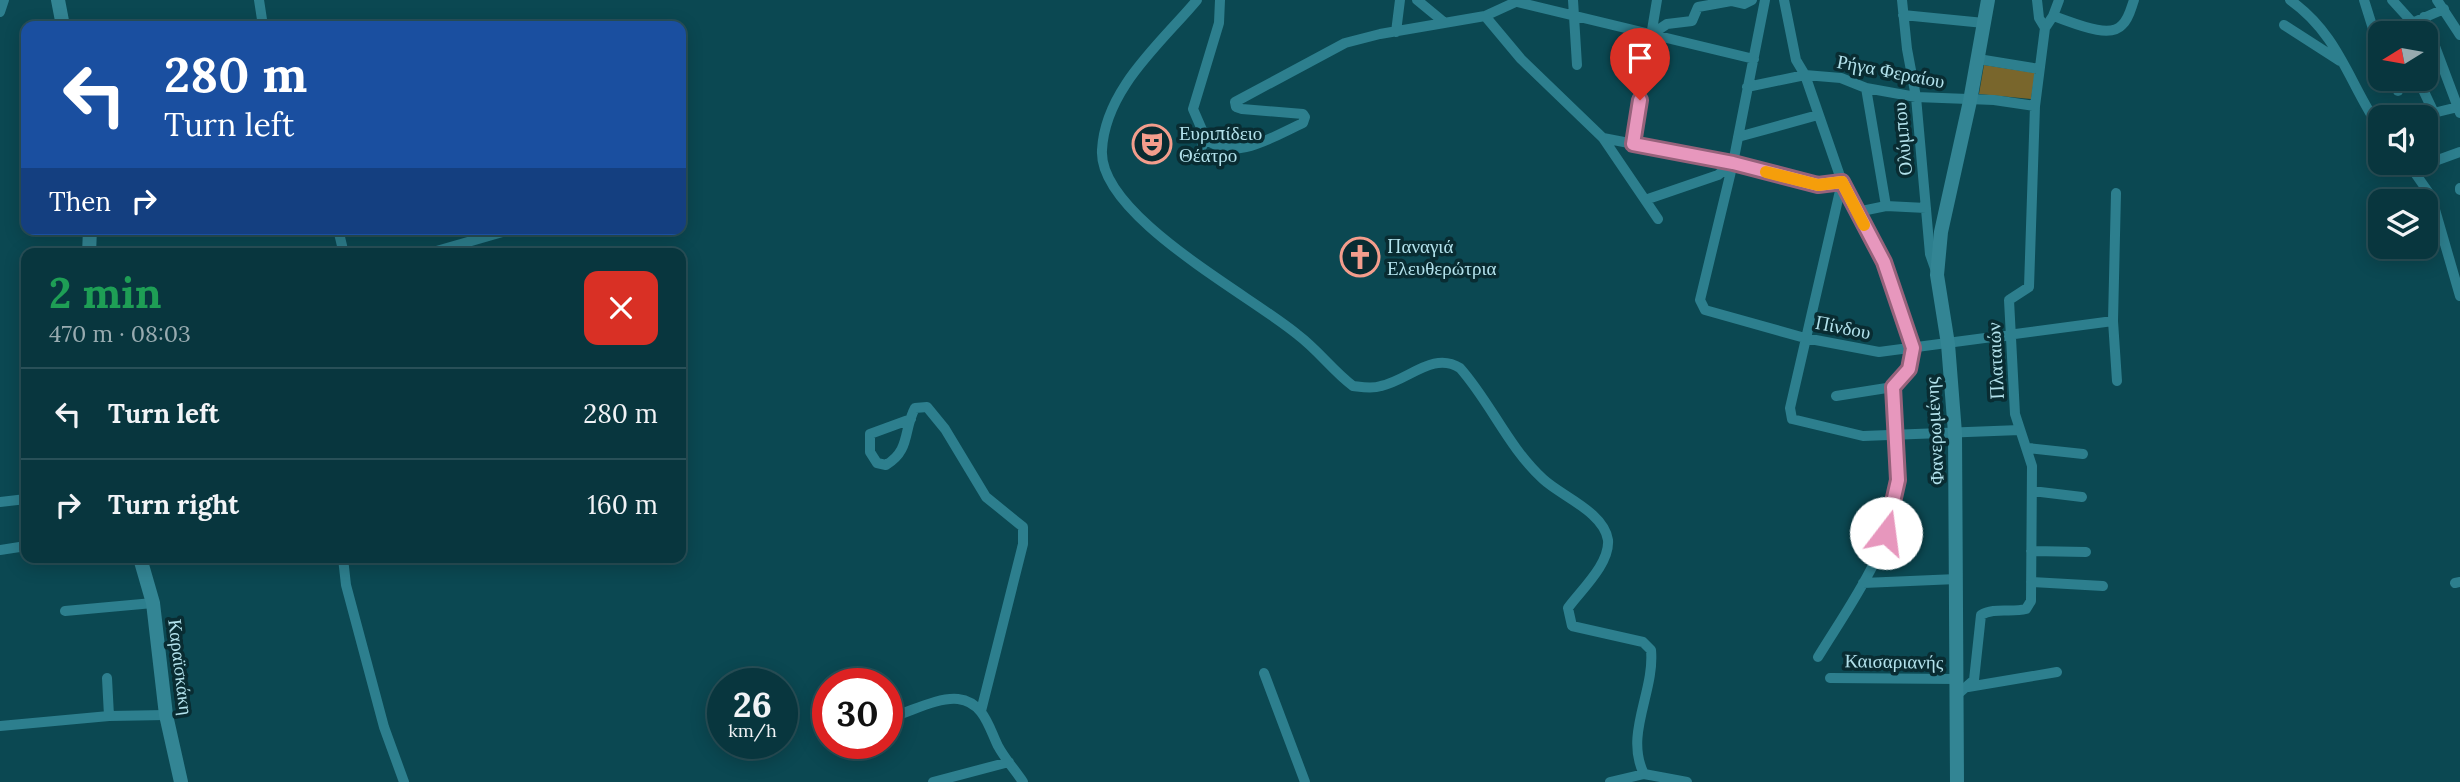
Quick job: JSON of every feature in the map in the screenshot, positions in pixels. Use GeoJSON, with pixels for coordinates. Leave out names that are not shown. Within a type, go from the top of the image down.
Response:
{"type":"FeatureCollection","features":[{"type":"Feature","properties":{"kind":"main road"},"geometry":{"type":"LineString","coordinates":[[58,0],[61,21]]}},
{"type":"Feature","properties":{"kind":"main road","name":"Φανερωμένης"},"geometry":{"type":"LineString","coordinates":[[1957,782],[1961,687],[1955,433],[1948,344],[1937,275],[1941,232],[1989,0]]}},
{"type":"Feature","properties":{"kind":"main road","name":"Καραϊσκάκη"},"geometry":{"type":"LineString","coordinates":[[141,563],[153,603],[166,715],[181,782]]}},
{"type":"Feature","properties":{"kind":"street"},"geometry":{"type":"LineString","coordinates":[[0,12],[4,0]]}},
{"type":"Feature","properties":{"kind":"street"},"geometry":{"type":"LineString","coordinates":[[259,0],[262,21]]}},
{"type":"Feature","properties":{"kind":"street"},"geometry":{"type":"LineString","coordinates":[[1198,0],[1120,93],[1108,121],[1101,151],[1110,183],[1129,206],[1167,240],[1299,335],[1353,386],[1383,386],[1436,362],[1449,361],[1460,368],[1527,463],[1555,490],[1593,517],[1607,537],[1608,548],[1602,563],[1567,614],[1572,626],[1643,642],[1651,650],[1649,679],[1635,750],[1644,774]]}},
{"type":"Feature","properties":{"kind":"street"},"geometry":{"type":"LineString","coordinates":[[1220,0],[1219,23],[1193,109],[1206,139],[1217,148],[1236,149],[1303,123],[1303,114],[1242,109],[1236,107],[1235,102],[1345,43],[1485,16],[1518,1],[1754,59]]}},
{"type":"Feature","properties":{"kind":"street"},"geometry":{"type":"LineString","coordinates":[[1396,32],[1400,0]]}},
{"type":"Feature","properties":{"kind":"street"},"geometry":{"type":"LineString","coordinates":[[1417,0],[1445,23]]}},
{"type":"Feature","properties":{"kind":"street"},"geometry":{"type":"LineString","coordinates":[[1573,0],[1577,65]]}},
{"type":"Feature","properties":{"kind":"street"},"geometry":{"type":"LineString","coordinates":[[1633,144],[1657,0]]}},
{"type":"Feature","properties":{"kind":"street"},"geometry":{"type":"LineString","coordinates":[[1652,34],[1667,24],[1692,21],[1698,7],[1732,0],[1744,5],[1752,0]]}},
{"type":"Feature","properties":{"kind":"street"},"geometry":{"type":"LineString","coordinates":[[1645,200],[1718,174],[1733,163],[1765,0]]}},
{"type":"Feature","properties":{"kind":"street"},"geometry":{"type":"LineString","coordinates":[[1784,0],[1796,60],[1805,75],[1842,182],[1884,262],[1913,348],[1909,369],[1893,387],[1836,397]]}},
{"type":"Feature","properties":{"kind":"street","name":"Ολύμπου"},"geometry":{"type":"LineString","coordinates":[[1902,0],[1916,97],[1930,254],[1937,275]]}},
{"type":"Feature","properties":{"kind":"street"},"geometry":{"type":"LineString","coordinates":[[2037,0],[2039,18],[2045,27]]}},
{"type":"Feature","properties":{"kind":"street"},"geometry":{"type":"LineString","coordinates":[[2035,106],[2045,27],[2059,0]]}},
{"type":"Feature","properties":{"kind":"street"},"geometry":{"type":"LineString","coordinates":[[2053,16],[2103,30],[2115,30],[2126,22],[2134,0]]}},
{"type":"Feature","properties":{"kind":"street"},"geometry":{"type":"LineString","coordinates":[[2290,0],[2324,29],[2335,44],[2340,61],[2368,108]]}},
{"type":"Feature","properties":{"kind":"street"},"geometry":{"type":"LineString","coordinates":[[2364,0],[2371,21]]}},
{"type":"Feature","properties":{"kind":"street"},"geometry":{"type":"LineString","coordinates":[[2392,0],[2411,21]]}},
{"type":"Feature","properties":{"kind":"street"},"geometry":{"type":"LineString","coordinates":[[2414,21],[2441,4],[2460,35]]}},
{"type":"Feature","properties":{"kind":"street"},"geometry":{"type":"LineString","coordinates":[[1903,15],[1984,23]]}},
{"type":"Feature","properties":{"kind":"street"},"geometry":{"type":"LineString","coordinates":[[1485,16],[1535,74],[1603,138],[1658,219]]}},
{"type":"Feature","properties":{"kind":"street"},"geometry":{"type":"LineString","coordinates":[[2424,17],[2459,110],[2438,113]]}},
{"type":"Feature","properties":{"kind":"street"},"geometry":{"type":"LineString","coordinates":[[2284,25],[2340,61]]}},
{"type":"Feature","properties":{"kind":"street"},"geometry":{"type":"LineString","coordinates":[[1978,59],[2039,69]]}},
{"type":"Feature","properties":{"kind":"street","name":"Ρήγα Φεραίου"},"geometry":{"type":"LineString","coordinates":[[1747,87],[1805,75],[1841,78],[1866,88],[1916,97],[1970,102],[1994,100],[2035,106]]}},
{"type":"Feature","properties":{"kind":"street"},"geometry":{"type":"LineString","coordinates":[[1866,88],[1886,206]]}},
{"type":"Feature","properties":{"kind":"street","name":"Πλαταιών"},"geometry":{"type":"LineString","coordinates":[[2031,582],[2032,466],[2015,414],[2013,333],[2009,300],[2029,287],[2035,106]]}},
{"type":"Feature","properties":{"kind":"street"},"geometry":{"type":"LineString","coordinates":[[1738,137],[1818,115]]}},
{"type":"Feature","properties":{"kind":"street"},"geometry":{"type":"LineString","coordinates":[[1603,138],[1733,163],[1818,185],[1842,182]]}},
{"type":"Feature","properties":{"kind":"street"},"geometry":{"type":"LineString","coordinates":[[1198,154],[1206,139]]}},
{"type":"Feature","properties":{"kind":"street"},"geometry":{"type":"LineString","coordinates":[[2438,158],[2460,152]]}},
{"type":"Feature","properties":{"kind":"street","name":"Πίνδου"},"geometry":{"type":"LineString","coordinates":[[1733,163],[1700,300],[1705,310],[1805,338],[1879,352],[2113,321]]}},
{"type":"Feature","properties":{"kind":"street"},"geometry":{"type":"LineString","coordinates":[[2417,175],[2431,196],[2460,296]]}},
{"type":"Feature","properties":{"kind":"street"},"geometry":{"type":"LineString","coordinates":[[1842,182],[1790,408],[1792,418],[1863,436],[2020,430]]}},
{"type":"Feature","properties":{"kind":"street"},"geometry":{"type":"LineString","coordinates":[[2116,193],[2113,321],[2117,381]]}},
{"type":"Feature","properties":{"kind":"street"},"geometry":{"type":"LineString","coordinates":[[1857,212],[1886,206],[1926,208]]}},
{"type":"Feature","properties":{"kind":"street"},"geometry":{"type":"LineString","coordinates":[[447,248],[492,235]]}},
{"type":"Feature","properties":{"kind":"street"},"geometry":{"type":"LineString","coordinates":[[1818,657],[1863,583],[1886,533],[1895,505],[1898,480],[1893,387]]}},
{"type":"Feature","properties":{"kind":"street"},"geometry":{"type":"LineString","coordinates":[[911,419],[870,434],[870,452],[877,463],[886,465],[900,455],[906,444],[915,408],[927,407],[945,429],[986,497],[1023,527],[1023,544],[981,711]]}},
{"type":"Feature","properties":{"kind":"street"},"geometry":{"type":"LineString","coordinates":[[2028,448],[2083,454]]}},
{"type":"Feature","properties":{"kind":"street"},"geometry":{"type":"LineString","coordinates":[[2032,491],[2082,497]]}},
{"type":"Feature","properties":{"kind":"street"},"geometry":{"type":"LineString","coordinates":[[0,502],[21,500]]}},
{"type":"Feature","properties":{"kind":"street"},"geometry":{"type":"LineString","coordinates":[[0,550],[21,547]]}},
{"type":"Feature","properties":{"kind":"street"},"geometry":{"type":"LineString","coordinates":[[2031,551],[2087,552]]}},
{"type":"Feature","properties":{"kind":"street"},"geometry":{"type":"LineString","coordinates":[[343,563],[345,585],[384,727],[404,782]]}},
{"type":"Feature","properties":{"kind":"street"},"geometry":{"type":"LineString","coordinates":[[1863,583],[1957,579]]}},
{"type":"Feature","properties":{"kind":"street"},"geometry":{"type":"LineString","coordinates":[[1961,687],[1974,680],[1981,615],[1988,611],[2026,608],[2031,601],[2031,582],[2103,586]]}},
{"type":"Feature","properties":{"kind":"street"},"geometry":{"type":"LineString","coordinates":[[65,611],[153,603]]}},
{"type":"Feature","properties":{"kind":"street","name":"Καισαριανής"},"geometry":{"type":"LineString","coordinates":[[1830,678],[1961,687],[2057,672]]}},
{"type":"Feature","properties":{"kind":"street"},"geometry":{"type":"LineString","coordinates":[[1264,673],[1305,782]]}},
{"type":"Feature","properties":{"kind":"street"},"geometry":{"type":"LineString","coordinates":[[107,678],[109,716]]}},
{"type":"Feature","properties":{"kind":"street"},"geometry":{"type":"LineString","coordinates":[[903,714],[958,699],[981,711],[1023,782]]}},
{"type":"Feature","properties":{"kind":"street"},"geometry":{"type":"LineString","coordinates":[[0,726],[109,716],[166,715]]}},
{"type":"Feature","properties":{"kind":"street"},"geometry":{"type":"LineString","coordinates":[[933,782],[1009,762]]}},
{"type":"Feature","properties":{"kind":"street"},"geometry":{"type":"LineString","coordinates":[[1610,782],[1644,774],[1687,782]]}},
{"type":"Feature","properties":{"kind":"shaded area"},"geometry":{"type":"Polygon","coordinates":[[[1984,65],[2035,73],[2031,99],[1979,94],[1984,65]]]}},
{"type":"Feature","properties":{"kind":"slow traffic"},"geometry":{"type":"LineString","coordinates":[[1766,172],[1818,185],[1842,182],[1864,225]]}},
{"type":"Feature","properties":{"kind":"place","name":"Ευριπίδειο Θέατρο"},"geometry":{"type":"Point","coordinates":[1152,144]}},
{"type":"Feature","properties":{"kind":"place","name":"Παναγιά Ελευθερώτρια"},"geometry":{"type":"Point","coordinates":[1360,257]}},
{"type":"Feature","properties":{"kind":"route"},"geometry":{"type":"LineString","coordinates":[[1640,100],[1633,144],[1733,163],[1818,185],[1842,182],[1884,262],[1913,348],[1909,369],[1893,387],[1898,480],[1895,505],[1886,533]]}}]}
